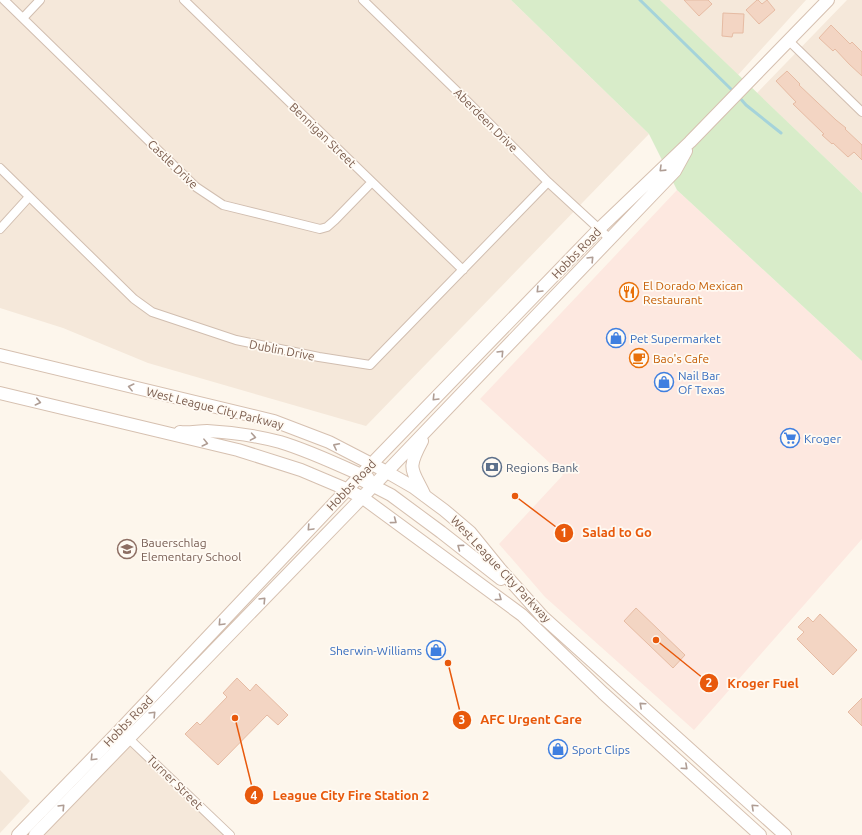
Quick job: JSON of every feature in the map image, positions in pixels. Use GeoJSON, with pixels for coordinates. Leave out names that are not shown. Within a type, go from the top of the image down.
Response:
{"type":"FeatureCollection","features":[{"type":"Feature","properties":{"kind":"main road","name":"Hobbs Road"},"geometry":{"type":"LineString","coordinates":[[35,835],[124,734],[359,476],[599,229],[724,108],[828,0]]}},
{"type":"Feature","properties":{"kind":"main road","name":"Hobbs Road"},"geometry":{"type":"LineString","coordinates":[[18,835],[124,734],[362,498],[675,171],[690,142]]}},
{"type":"Feature","properties":{"kind":"main road","name":"West League City Parkway"},"geometry":{"type":"LineString","coordinates":[[0,355],[274,421],[329,442],[387,472],[444,510],[470,532],[500,569],[544,617],[783,834]]}},
{"type":"Feature","properties":{"kind":"main road","name":"West League City Parkway"},"geometry":{"type":"LineString","coordinates":[[0,393],[245,452],[301,470],[362,498],[522,615],[603,693],[760,835]]}},
{"type":"Feature","properties":{"kind":"main road"},"geometry":{"type":"LineString","coordinates":[[426,497],[413,472],[412,461],[428,429]]}},
{"type":"Feature","properties":{"kind":"main road"},"geometry":{"type":"LineString","coordinates":[[159,431],[207,431],[245,435],[280,442],[305,451],[359,476],[375,484],[391,495],[487,567],[544,617]]}},
{"type":"Feature","properties":{"kind":"main road"},"geometry":{"type":"LineString","coordinates":[[656,741],[671,732]]}},
{"type":"Feature","properties":{"kind":"street","name":"Castle Drive"},"geometry":{"type":"LineString","coordinates":[[4,0],[196,187],[223,206],[320,229],[327,227],[335,220],[371,183]]}},
{"type":"Feature","properties":{"kind":"street"},"geometry":{"type":"LineString","coordinates":[[23,18],[40,0]]}},
{"type":"Feature","properties":{"kind":"street","name":"Bennigan Street"},"geometry":{"type":"LineString","coordinates":[[184,0],[462,270]]}},
{"type":"Feature","properties":{"kind":"street","name":"Aberdeen Drive"},"geometry":{"type":"LineString","coordinates":[[363,0],[548,182],[610,239]]}},
{"type":"Feature","properties":{"kind":"street"},"geometry":{"type":"LineString","coordinates":[[789,41],[862,112]]}},
{"type":"Feature","properties":{"kind":"street","name":"Dublin Drive"},"geometry":{"type":"LineString","coordinates":[[0,168],[134,299],[152,312],[236,340],[319,357],[370,365],[548,182]]}},
{"type":"Feature","properties":{"kind":"street"},"geometry":{"type":"LineString","coordinates":[[0,228],[29,197]]}},
{"type":"Feature","properties":{"kind":"street","name":"Turner Street"},"geometry":{"type":"LineString","coordinates":[[124,734],[230,835]]}},
{"type":"Feature","properties":{"kind":"shaded area"},"geometry":{"type":"Polygon","coordinates":[[[0,0],[511,0],[649,134],[366,426],[148,363],[63,328],[0,308],[0,0]]]}},
{"type":"Feature","properties":{"kind":"shaded area"},"geometry":{"type":"Polygon","coordinates":[[[660,0],[806,0],[738,75],[660,0]]]}},
{"type":"Feature","properties":{"kind":"shaded area"},"geometry":{"type":"Polygon","coordinates":[[[847,0],[862,0],[862,193],[757,93],[847,0]]]}},
{"type":"Feature","properties":{"kind":"shaded area"},"geometry":{"type":"Polygon","coordinates":[[[677,190],[862,361],[862,539],[694,730],[545,597],[499,544],[563,475],[480,399],[677,190]]]}},
{"type":"Feature","properties":{"kind":"shaded area"},"geometry":{"type":"Polygon","coordinates":[[[129,738],[229,835],[35,835],[129,738]]]}},
{"type":"Feature","properties":{"kind":"shaded area"},"geometry":{"type":"Polygon","coordinates":[[[0,770],[30,801],[0,833],[0,770]]]}},
{"type":"Feature","properties":{"kind":"green space"},"geometry":{"type":"Polygon","coordinates":[[[511,0],[660,0],[862,193],[862,361],[677,190],[649,134],[511,0]]]}},
{"type":"Feature","properties":{"kind":"building"},"geometry":{"type":"Polygon","coordinates":[[[684,0],[708,0],[712,4],[699,16],[684,0]]]}},
{"type":"Feature","properties":{"kind":"building"},"geometry":{"type":"Polygon","coordinates":[[[757,0],[762,4],[767,0],[775,10],[759,24],[746,10],[757,0]]]}},
{"type":"Feature","properties":{"kind":"building"},"geometry":{"type":"Polygon","coordinates":[[[723,13],[744,14],[743,33],[733,33],[732,37],[722,36],[723,13]]]}},
{"type":"Feature","properties":{"kind":"building"},"geometry":{"type":"Polygon","coordinates":[[[831,25],[850,44],[852,42],[862,52],[862,76],[835,49],[833,51],[819,38],[831,25]]]}},
{"type":"Feature","properties":{"kind":"building"},"geometry":{"type":"Polygon","coordinates":[[[787,71],[800,84],[799,85],[846,128],[845,129],[862,145],[862,160],[854,152],[848,157],[822,135],[824,134],[793,104],[796,102],[776,81],[787,71]]]}},
{"type":"Feature","properties":{"kind":"building"},"geometry":{"type":"Polygon","coordinates":[[[636,608],[685,655],[673,668],[624,621],[636,608]]]}},
{"type":"Feature","properties":{"kind":"building"},"geometry":{"type":"Polygon","coordinates":[[[820,614],[857,650],[833,675],[797,639],[804,632],[798,627],[808,617],[813,622],[820,614]]]}},
{"type":"Feature","properties":{"kind":"building"},"geometry":{"type":"Polygon","coordinates":[[[237,678],[250,691],[256,684],[288,715],[278,725],[267,715],[218,765],[185,734],[197,722],[200,725],[227,697],[223,693],[237,678]]]}},
{"type":"Feature","properties":{"kind":"building"},"geometry":{"type":"Polygon","coordinates":[[[862,698],[862,726],[848,712],[862,698]]]}},
{"type":"Feature","properties":{"kind":"waterway"},"geometry":{"type":"LineString","coordinates":[[640,0],[735,93]]}},
{"type":"Feature","properties":{"kind":"waterway"},"geometry":{"type":"LineString","coordinates":[[739,97],[746,105],[781,133]]}},
{"type":"Feature","properties":{"kind":"place","name":"El Dorado Mexican Restaurant"},"geometry":{"type":"Point","coordinates":[629,292]}},
{"type":"Feature","properties":{"kind":"place","name":"Pet Supermarket"},"geometry":{"type":"Point","coordinates":[616,338]}},
{"type":"Feature","properties":{"kind":"place","name":"Bao's Cafe"},"geometry":{"type":"Point","coordinates":[639,358]}},
{"type":"Feature","properties":{"kind":"place","name":"Nail Bar Of Texas"},"geometry":{"type":"Point","coordinates":[664,382]}},
{"type":"Feature","properties":{"kind":"place","name":"Kroger"},"geometry":{"type":"Point","coordinates":[790,438]}},
{"type":"Feature","properties":{"kind":"place","name":"Regions Bank"},"geometry":{"type":"Point","coordinates":[492,467]}},
{"type":"Feature","properties":{"kind":"place","name":"Salad to Go"},"geometry":{"type":"Point","coordinates":[515,496]}},
{"type":"Feature","properties":{"kind":"place","name":"Bauerschlag Elementary School"},"geometry":{"type":"Point","coordinates":[127,549]}},
{"type":"Feature","properties":{"kind":"place","name":"Kroger Fuel"},"geometry":{"type":"Point","coordinates":[656,640]}},
{"type":"Feature","properties":{"kind":"place","name":"Sherwin-Williams"},"geometry":{"type":"Point","coordinates":[436,650]}},
{"type":"Feature","properties":{"kind":"place","name":"AFC Urgent Care"},"geometry":{"type":"Point","coordinates":[448,663]}},
{"type":"Feature","properties":{"kind":"place","name":"League City Fire Station 2"},"geometry":{"type":"Point","coordinates":[235,718]}},
{"type":"Feature","properties":{"kind":"place","name":"Sport Clips"},"geometry":{"type":"Point","coordinates":[558,749]}}]}
